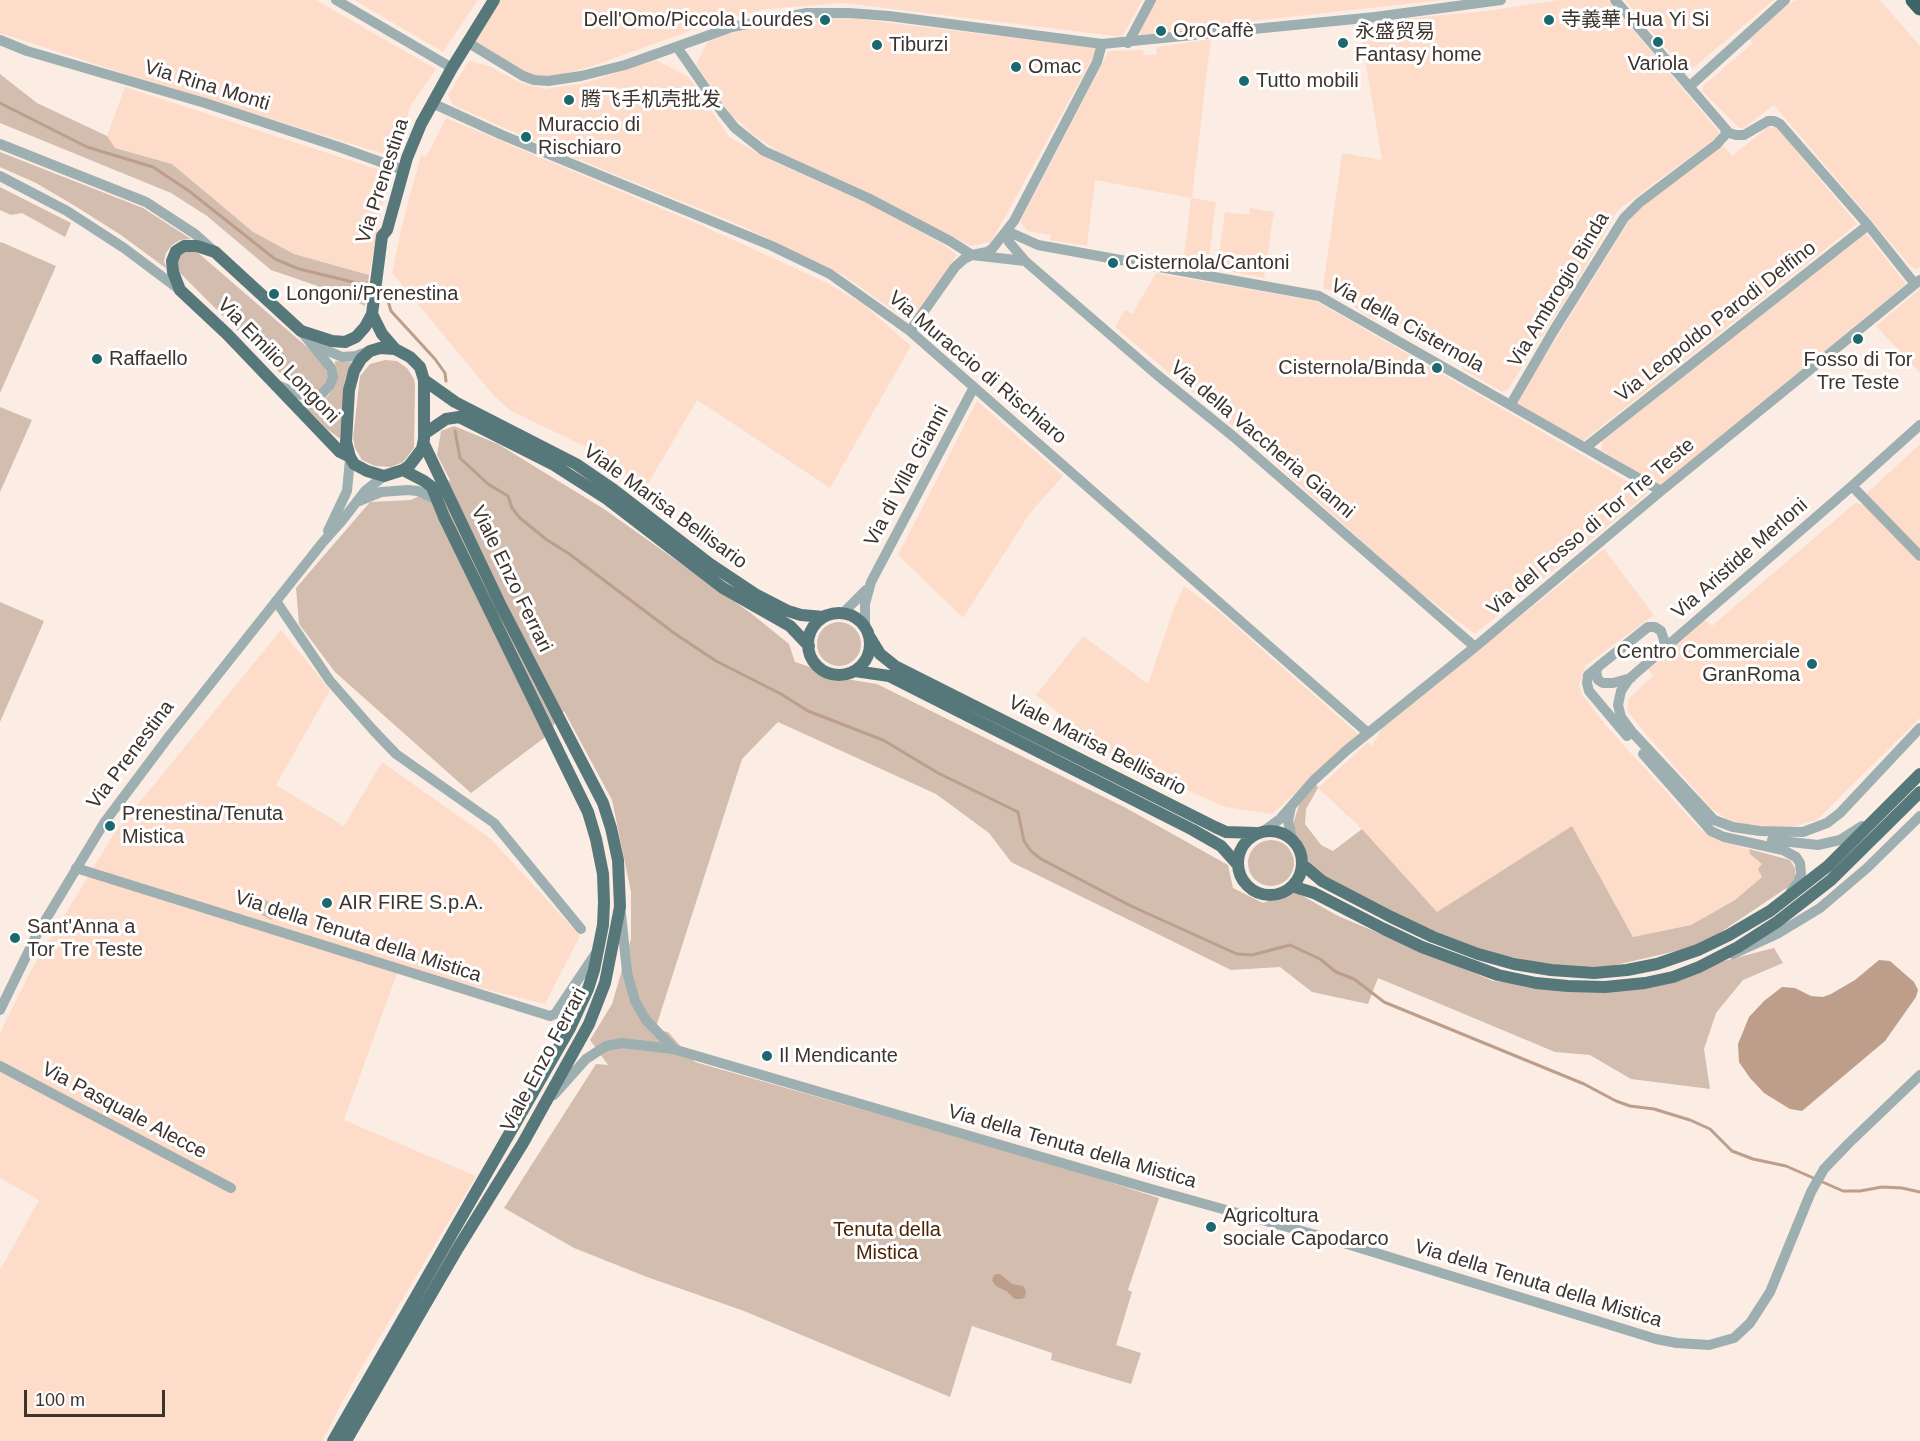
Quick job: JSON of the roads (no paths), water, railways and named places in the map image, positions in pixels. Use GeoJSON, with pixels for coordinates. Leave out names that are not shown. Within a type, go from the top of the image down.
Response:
{"type":"FeatureCollection","features":[{"type":"Feature","properties":{"kind":"highway"},"geometry":{"type":"LineString","coordinates":[[1913,0],[1920,8]]}},
{"type":"Feature","properties":{"kind":"main road","name":"Via Prenestina"},"geometry":{"type":"LineString","coordinates":[[372,314],[382,236],[387,230],[412,143],[452,68],[494,0]]}},
{"type":"Feature","properties":{"kind":"main road","name":"Via Emilio Longoni"},"geometry":{"type":"LineString","coordinates":[[350,458],[340,452],[227,334],[180,290],[172,268],[172,261],[176,251],[187,245],[215,252],[302,331],[332,341],[345,342],[359,334],[372,314]]}},
{"type":"Feature","properties":{"kind":"main road"},"geometry":{"type":"LineString","coordinates":[[372,314],[382,334],[395,349],[418,364],[424,381],[424,439],[414,461],[403,470],[384,476],[363,470],[350,458],[346,437],[349,390],[356,367],[370,351],[380,348],[395,349]]}},
{"type":"Feature","properties":{"kind":"main road","name":"Viale Marisa Bellisario"},"geometry":{"type":"LineString","coordinates":[[424,381],[455,402],[576,464],[744,587],[788,611],[801,615],[824,617]]}},
{"type":"Feature","properties":{"kind":"main road","name":"Viale Marisa Bellisario"},"geometry":{"type":"LineString","coordinates":[[424,439],[446,419],[459,417],[554,465],[607,499],[723,588],[790,626],[808,646]]}},
{"type":"Feature","properties":{"kind":"main road","name":"Viale Enzo Ferrari"},"geometry":{"type":"LineString","coordinates":[[346,1441],[458,1248],[544,1107],[595,1013],[608,969],[620,907],[618,860],[603,803],[496,595],[424,439]]}},
{"type":"Feature","properties":{"kind":"main road","name":"Viale Enzo Ferrari"},"geometry":{"type":"LineString","coordinates":[[333,1441],[570,1028],[588,989],[598,950],[604,902],[603,874],[588,812],[429,484],[403,470]]}},
{"type":"Feature","properties":{"kind":"main road"},"geometry":{"type":"LineString","coordinates":[[842,614],[855,619],[867,632],[870,646],[868,656],[855,671],[841,675],[824,671],[814,662],[808,646],[812,630],[824,617],[842,614]]}},
{"type":"Feature","properties":{"kind":"main road","name":"Viale Marisa Bellisario"},"geometry":{"type":"LineString","coordinates":[[867,632],[880,654],[895,666],[1226,832],[1261,832]]}},
{"type":"Feature","properties":{"kind":"main road","name":"Viale Marisa Bellisario"},"geometry":{"type":"LineString","coordinates":[[855,671],[889,676],[1193,830],[1221,846],[1238,865]]}},
{"type":"Feature","properties":{"kind":"main road"},"geometry":{"type":"LineString","coordinates":[[1302,864],[1325,882],[1450,944],[1506,962],[1560,971],[1610,972],[1657,964],[1713,943],[1770,911],[1823,871],[1919,775]]}},
{"type":"Feature","properties":{"kind":"main road"},"geometry":{"type":"LineString","coordinates":[[1292,886],[1314,893],[1384,929],[1440,954],[1516,979],[1554,986],[1605,987],[1653,981],[1693,969],[1752,939],[1801,905],[1854,858],[1920,792]]}},
{"type":"Feature","properties":{"kind":"main road"},"geometry":{"type":"LineString","coordinates":[[1275,830],[1292,838],[1298,846],[1302,864],[1301,872],[1292,886],[1273,895],[1253,891],[1240,875],[1238,865],[1242,846],[1261,832],[1275,830]]}},
{"type":"Feature","properties":{"kind":"street"},"geometry":{"type":"LineString","coordinates":[[336,0],[452,68]]}},
{"type":"Feature","properties":{"kind":"street"},"geometry":{"type":"LineString","coordinates":[[1128,43],[1151,0]]}},
{"type":"Feature","properties":{"kind":"street"},"geometry":{"type":"LineString","coordinates":[[467,42],[523,76],[539,80],[581,76],[649,57],[710,34],[776,17],[814,13],[849,13],[920,19],[1102,44],[1375,17],[1501,0]]}},
{"type":"Feature","properties":{"kind":"street"},"geometry":{"type":"LineString","coordinates":[[1615,0],[1726,130],[1733,135],[1744,135],[1768,121],[1778,123],[1917,282]]}},
{"type":"Feature","properties":{"kind":"street"},"geometry":{"type":"LineString","coordinates":[[1689,87],[1785,0]]}},
{"type":"Feature","properties":{"kind":"street","name":"Via Rina Monti"},"geometry":{"type":"LineString","coordinates":[[0,40],[27,51],[239,114],[403,170]]}},
{"type":"Feature","properties":{"kind":"street"},"geometry":{"type":"LineString","coordinates":[[910,331],[955,267],[972,255],[987,252],[1007,231],[1097,62],[1102,44]]}},
{"type":"Feature","properties":{"kind":"street"},"geometry":{"type":"LineString","coordinates":[[676,46],[735,128],[764,151],[868,198],[972,255],[1025,261],[1034,244]]}},
{"type":"Feature","properties":{"kind":"street","name":"Via Muraccio di Rischiaro"},"geometry":{"type":"LineString","coordinates":[[432,103],[772,246],[830,274],[910,331],[1368,733]]}},
{"type":"Feature","properties":{"kind":"street","name":"Via Ambrogio Binda"},"geometry":{"type":"LineString","coordinates":[[1511,405],[1554,330],[1624,218],[1634,207],[1717,144],[1725,135],[1726,130]]}},
{"type":"Feature","properties":{"kind":"street","name":"Via Emilio Longoni"},"geometry":{"type":"LineString","coordinates":[[0,144],[146,202],[195,234],[215,252]]}},
{"type":"Feature","properties":{"kind":"street","name":"Via Emilio Longoni"},"geometry":{"type":"LineString","coordinates":[[0,176],[67,211],[124,248],[180,290]]}},
{"type":"Feature","properties":{"kind":"street","name":"Via Leopoldo Parodi Delfino"},"geometry":{"type":"LineString","coordinates":[[1586,447],[1868,225]]}},
{"type":"Feature","properties":{"kind":"street","name":"Via della Cisternola"},"geometry":{"type":"LineString","coordinates":[[1007,231],[1034,244],[1319,296],[1661,491]]}},
{"type":"Feature","properties":{"kind":"street","name":"Via della Vaccheria Gianni"},"geometry":{"type":"LineString","coordinates":[[1007,231],[1009,242],[1025,261],[1156,374],[1234,437],[1475,647]]}},
{"type":"Feature","properties":{"kind":"street","name":"Via del Fosso di Tor Tre Teste"},"geometry":{"type":"LineString","coordinates":[[1261,832],[1291,807],[1314,780],[1368,733],[1917,282]]}},
{"type":"Feature","properties":{"kind":"street"},"geometry":{"type":"LineString","coordinates":[[276,385],[309,398],[321,395],[328,389],[333,377],[331,368],[302,331]]}},
{"type":"Feature","properties":{"kind":"street"},"geometry":{"type":"LineString","coordinates":[[314,344],[342,357],[356,356],[370,351]]}},
{"type":"Feature","properties":{"kind":"street","name":"Via di Villa Gianni"},"geometry":{"type":"LineString","coordinates":[[867,632],[864,604],[872,582],[974,387]]}},
{"type":"Feature","properties":{"kind":"street","name":"Via Aristide Merloni"},"geometry":{"type":"LineString","coordinates":[[1714,820],[1632,732],[1621,717],[1618,708],[1622,688],[1920,425]]}},
{"type":"Feature","properties":{"kind":"street","name":"Via Prenestina"},"geometry":{"type":"LineString","coordinates":[[323,542],[344,499],[350,458]]}},
{"type":"Feature","properties":{"kind":"street","name":"Via Prenestina"},"geometry":{"type":"LineString","coordinates":[[0,1010],[29,949],[76,868],[136,779],[323,542],[365,491],[384,476]]}},
{"type":"Feature","properties":{"kind":"street"},"geometry":{"type":"LineString","coordinates":[[1852,486],[1920,556]]}},
{"type":"Feature","properties":{"kind":"street"},"geometry":{"type":"LineString","coordinates":[[356,503],[374,494],[408,490],[418,491],[436,500]]}},
{"type":"Feature","properties":{"kind":"street","name":"Via di Villa Gianni"},"geometry":{"type":"LineString","coordinates":[[842,614],[872,582]]}},
{"type":"Feature","properties":{"kind":"street"},"geometry":{"type":"LineString","coordinates":[[276,601],[330,681],[374,731],[396,754],[494,823],[581,929]]}},
{"type":"Feature","properties":{"kind":"street"},"geometry":{"type":"LineString","coordinates":[[1663,650],[1664,640],[1661,632],[1655,627],[1648,627],[1593,669],[1588,677],[1587,687],[1708,828],[1728,838],[1783,850],[1798,860],[1801,870],[1798,882],[1770,911]]}},
{"type":"Feature","properties":{"kind":"street"},"geometry":{"type":"LineString","coordinates":[[1599,666],[1596,677],[1602,683],[1613,683],[1631,678]]}},
{"type":"Feature","properties":{"kind":"street"},"geometry":{"type":"LineString","coordinates":[[1714,820],[1738,828],[1760,831],[1798,833],[1815,829],[1840,813],[1918,732]]}},
{"type":"Feature","properties":{"kind":"street"},"geometry":{"type":"LineString","coordinates":[[1714,820],[1725,829],[1737,834],[1812,846],[1827,844],[1855,832],[1899,789],[1919,775]]}},
{"type":"Feature","properties":{"kind":"street"},"geometry":{"type":"LineString","coordinates":[[1291,807],[1288,821],[1292,838]]}},
{"type":"Feature","properties":{"kind":"street"},"geometry":{"type":"LineString","coordinates":[[1693,969],[1762,942],[1807,917],[1861,874],[1920,816]]}},
{"type":"Feature","properties":{"kind":"street","name":"Via della Tenuta della Mistica"},"geometry":{"type":"LineString","coordinates":[[76,868],[550,1016],[555,1014],[598,950]]}},
{"type":"Feature","properties":{"kind":"street","name":"Via della Tenuta della Mistica"},"geometry":{"type":"LineString","coordinates":[[620,907],[627,972],[635,1000],[646,1020],[673,1048]]}},
{"type":"Feature","properties":{"kind":"street","name":"Via della Tenuta della Mistica"},"geometry":{"type":"LineString","coordinates":[[544,1107],[586,1059],[599,1049],[622,1043],[673,1048],[1139,1186],[1334,1240],[1636,1333],[1677,1343],[1699,1345],[1720,1343],[1734,1338],[1745,1328],[1770,1292],[1817,1181],[1829,1162],[1920,1075]]}},
{"type":"Feature","properties":{"kind":"street","name":"Via Pasquale Alecce"},"geometry":{"type":"LineString","coordinates":[[0,1066],[231,1188]]}},
{"type":"Feature","properties":{"kind":"waterway"},"geometry":{"type":"LineString","coordinates":[[0,103],[87,147],[153,167],[189,191],[275,259],[299,269],[353,282],[372,293]]}},
{"type":"Feature","properties":{"kind":"waterway"},"geometry":{"type":"LineString","coordinates":[[378,296],[388,301],[391,311],[435,359],[445,373],[446,381]]}},
{"type":"Feature","properties":{"kind":"waterway"},"geometry":{"type":"LineString","coordinates":[[455,431],[460,458],[488,484],[508,496],[512,508],[520,518],[674,633],[716,661],[781,694],[808,711],[883,740],[938,773],[1018,812],[1024,841],[1031,851],[1041,859],[1131,906],[1237,954],[1252,955],[1290,945],[1320,959],[1336,972],[1354,979],[1384,1002],[1584,1084],[1616,1101],[1690,1120],[1710,1129],[1732,1151],[1753,1159],[1786,1166],[1843,1191],[1882,1187],[1920,1192]]}},
{"type":"Feature","properties":{"kind":"place","name":"Dell'Omo/Piccola Lourdes"},"geometry":{"type":"Point","coordinates":[825,20]}},
{"type":"Feature","properties":{"kind":"place","name":"寺義華 Hua Yi Si"},"geometry":{"type":"Point","coordinates":[1549,20]}},
{"type":"Feature","properties":{"kind":"place","name":"OroCaffè"},"geometry":{"type":"Point","coordinates":[1161,31]}},
{"type":"Feature","properties":{"kind":"place","name":"Variola"},"geometry":{"type":"Point","coordinates":[1658,42]}},
{"type":"Feature","properties":{"kind":"place","name":"永盛贸易 Fantasy home"},"geometry":{"type":"Point","coordinates":[1343,43]}},
{"type":"Feature","properties":{"kind":"place","name":"Tiburzi"},"geometry":{"type":"Point","coordinates":[877,45]}},
{"type":"Feature","properties":{"kind":"place","name":"Omac"},"geometry":{"type":"Point","coordinates":[1016,67]}},
{"type":"Feature","properties":{"kind":"place","name":"Tutto mobili"},"geometry":{"type":"Point","coordinates":[1244,81]}},
{"type":"Feature","properties":{"kind":"place","name":"腾飞手机壳批发"},"geometry":{"type":"Point","coordinates":[569,100]}},
{"type":"Feature","properties":{"kind":"place","name":"Muraccio di Rischiaro"},"geometry":{"type":"Point","coordinates":[526,137]}},
{"type":"Feature","properties":{"kind":"place","name":"Cisternola/Cantoni"},"geometry":{"type":"Point","coordinates":[1113,263]}},
{"type":"Feature","properties":{"kind":"place","name":"Longoni/Prenestina"},"geometry":{"type":"Point","coordinates":[274,294]}},
{"type":"Feature","properties":{"kind":"place","name":"Fosso di Tor Tre Teste"},"geometry":{"type":"Point","coordinates":[1858,339]}},
{"type":"Feature","properties":{"kind":"place","name":"Raffaello"},"geometry":{"type":"Point","coordinates":[97,359]}},
{"type":"Feature","properties":{"kind":"place","name":"Cisternola/Binda"},"geometry":{"type":"Point","coordinates":[1437,368]}},
{"type":"Feature","properties":{"kind":"place","name":"Centro Commerciale GranRoma"},"geometry":{"type":"Point","coordinates":[1812,664]}},
{"type":"Feature","properties":{"kind":"place","name":"Prenestina/Tenuta Mistica"},"geometry":{"type":"Point","coordinates":[110,826]}},
{"type":"Feature","properties":{"kind":"place","name":"AIR FIRE S.p.A."},"geometry":{"type":"Point","coordinates":[327,903]}},
{"type":"Feature","properties":{"kind":"place","name":"Sant'Anna a Tor Tre Teste"},"geometry":{"type":"Point","coordinates":[15,938]}},
{"type":"Feature","properties":{"kind":"place","name":"Il Mendicante"},"geometry":{"type":"Point","coordinates":[767,1056]}},
{"type":"Feature","properties":{"kind":"place","name":"Agricoltura sociale Capodarco"},"geometry":{"type":"Point","coordinates":[1211,1227]}},
{"type":"Feature","properties":{"kind":"park label","name":"Tenuta della Mistica"},"geometry":{"type":"Point","coordinates":[887,1242]}}]}
